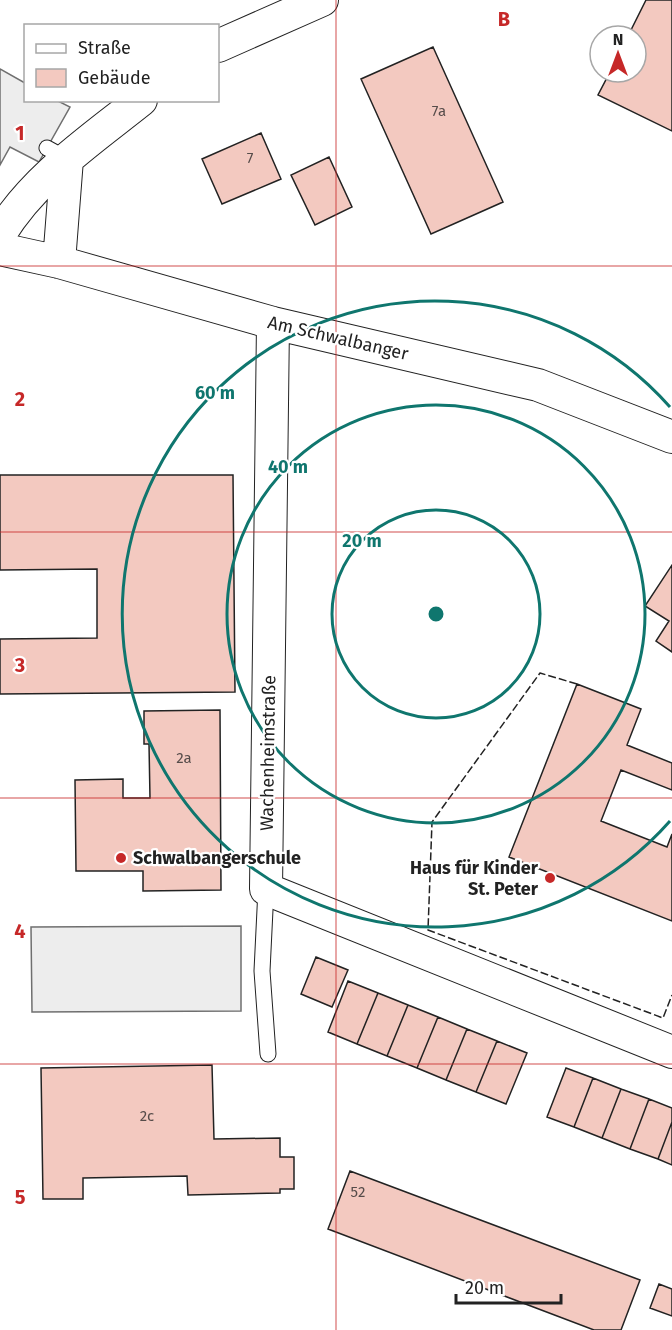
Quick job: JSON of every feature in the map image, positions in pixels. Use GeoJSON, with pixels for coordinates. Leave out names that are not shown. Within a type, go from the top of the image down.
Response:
{"type":"FeatureCollection","features":[{"type":"Feature","properties":{"kind":"street"},"geometry":{"type":"LineString","coordinates":[[219,46],[322,0]]}},
{"type":"Feature","properties":{"kind":"street"},"geometry":{"type":"LineString","coordinates":[[0,234],[9,219],[40,183],[57,154],[138,102]]}},
{"type":"Feature","properties":{"kind":"street"},"geometry":{"type":"LineString","coordinates":[[57,154],[59,262]]}},
{"type":"Feature","properties":{"kind":"street","name":"Am Schwalbanger"},"geometry":{"type":"LineString","coordinates":[[0,249],[59,262],[273,323],[538,385],[672,437]]}},
{"type":"Feature","properties":{"kind":"street","name":"Wachenheimstraße"},"geometry":{"type":"LineString","coordinates":[[266,889],[273,323]]}},
{"type":"Feature","properties":{"kind":"street"},"geometry":{"type":"LineString","coordinates":[[266,889],[672,1052]]}},
{"type":"Feature","properties":{"kind":"lane"},"geometry":{"type":"LineString","coordinates":[[266,889],[262,971],[268,1054]]}},
{"type":"Feature","properties":{"kind":"shaded area"},"geometry":{"type":"Polygon","coordinates":[[[0,69],[24,82],[24,102],[60,102],[70,107],[39,162],[10,147],[0,165],[0,69]]]}},
{"type":"Feature","properties":{"kind":"shaded area"},"geometry":{"type":"Polygon","coordinates":[[[241,926],[241,1011],[32,1012],[31,927],[241,926]]]}},
{"type":"Feature","properties":{"kind":"building"},"geometry":{"type":"Polygon","coordinates":[[[646,0],[672,0],[672,131],[598,95],[604,84],[648,84],[648,24],[634,24],[646,0]]]}},
{"type":"Feature","properties":{"kind":"building"},"geometry":{"type":"Polygon","coordinates":[[[433,47],[503,202],[431,234],[361,79],[433,47]]]}},
{"type":"Feature","properties":{"kind":"building"},"geometry":{"type":"Polygon","coordinates":[[[261,133],[281,179],[222,204],[202,159],[261,133]]]}},
{"type":"Feature","properties":{"kind":"building"},"geometry":{"type":"Polygon","coordinates":[[[329,157],[352,207],[315,225],[291,175],[329,157]]]}},
{"type":"Feature","properties":{"kind":"building"},"geometry":{"type":"Polygon","coordinates":[[[0,475],[233,475],[235,692],[0,694],[0,639],[97,638],[97,569],[0,570],[0,475]]]}},
{"type":"Feature","properties":{"kind":"building"},"geometry":{"type":"Polygon","coordinates":[[[672,565],[672,652],[656,641],[669,621],[645,606],[672,565]]]}},
{"type":"Feature","properties":{"kind":"building"},"geometry":{"type":"Polygon","coordinates":[[[577,684],[641,709],[627,745],[672,763],[672,790],[621,770],[601,821],[667,847],[672,834],[672,921],[509,857],[577,684]]]}},
{"type":"Feature","properties":{"kind":"building"},"geometry":{"type":"Polygon","coordinates":[[[220,710],[221,890],[143,891],[143,871],[76,871],[75,780],[123,779],[123,798],[150,798],[149,744],[144,744],[144,711],[220,710]]]}},
{"type":"Feature","properties":{"kind":"building"},"geometry":{"type":"Polygon","coordinates":[[[316,957],[348,970],[332,1007],[301,994],[316,957]]]}},
{"type":"Feature","properties":{"kind":"building"},"geometry":{"type":"Polygon","coordinates":[[[348,981],[378,993],[357,1044],[328,1032],[348,981]]]}},
{"type":"Feature","properties":{"kind":"building"},"geometry":{"type":"Polygon","coordinates":[[[378,993],[408,1005],[387,1056],[357,1044],[378,993]]]}},
{"type":"Feature","properties":{"kind":"building"},"geometry":{"type":"Polygon","coordinates":[[[408,1005],[438,1017],[417,1068],[387,1056],[408,1005]]]}},
{"type":"Feature","properties":{"kind":"building"},"geometry":{"type":"Polygon","coordinates":[[[438,1017],[467,1029],[446,1080],[417,1068],[438,1017]]]}},
{"type":"Feature","properties":{"kind":"building"},"geometry":{"type":"Polygon","coordinates":[[[467,1029],[497,1041],[476,1092],[446,1080],[467,1029]]]}},
{"type":"Feature","properties":{"kind":"building"},"geometry":{"type":"Polygon","coordinates":[[[497,1041],[527,1053],[506,1104],[476,1092],[497,1041]]]}},
{"type":"Feature","properties":{"kind":"building"},"geometry":{"type":"Polygon","coordinates":[[[212,1065],[214,1139],[280,1138],[280,1157],[294,1157],[294,1189],[280,1189],[280,1193],[188,1195],[187,1176],[83,1178],[83,1199],[43,1199],[41,1068],[212,1065]]]}},
{"type":"Feature","properties":{"kind":"building"},"geometry":{"type":"Polygon","coordinates":[[[566,1068],[593,1078],[574,1127],[547,1117],[566,1068]]]}},
{"type":"Feature","properties":{"kind":"building"},"geometry":{"type":"Polygon","coordinates":[[[593,1078],[621,1089],[602,1138],[574,1127],[593,1078]]]}},
{"type":"Feature","properties":{"kind":"building"},"geometry":{"type":"Polygon","coordinates":[[[621,1089],[649,1099],[630,1149],[602,1138],[621,1089]]]}},
{"type":"Feature","properties":{"kind":"building"},"geometry":{"type":"Polygon","coordinates":[[[649,1099],[672,1108],[672,1122],[658,1159],[630,1149],[649,1099]]]}},
{"type":"Feature","properties":{"kind":"building"},"geometry":{"type":"Polygon","coordinates":[[[672,1122],[672,1165],[658,1159],[672,1122]]]}},
{"type":"Feature","properties":{"kind":"building"},"geometry":{"type":"Polygon","coordinates":[[[350,1171],[640,1280],[621,1330],[594,1330],[328,1229],[350,1171]]]}},
{"type":"Feature","properties":{"kind":"building"},"geometry":{"type":"Polygon","coordinates":[[[659,1284],[672,1289],[672,1316],[650,1308],[659,1284]]]}},
{"type":"Feature","properties":{"kind":"fence"},"geometry":{"type":"LineString","coordinates":[[577,684],[540,673],[432,822],[428,930],[663,1018],[672,995]]}},
{"type":"Feature","properties":{"kind":"place","name":"Schwalbangerschule"},"geometry":{"type":"Point","coordinates":[121,858]}},
{"type":"Feature","properties":{"kind":"place","name":"Haus für Kinder St. Peter"},"geometry":{"type":"Point","coordinates":[550,878]}}]}
